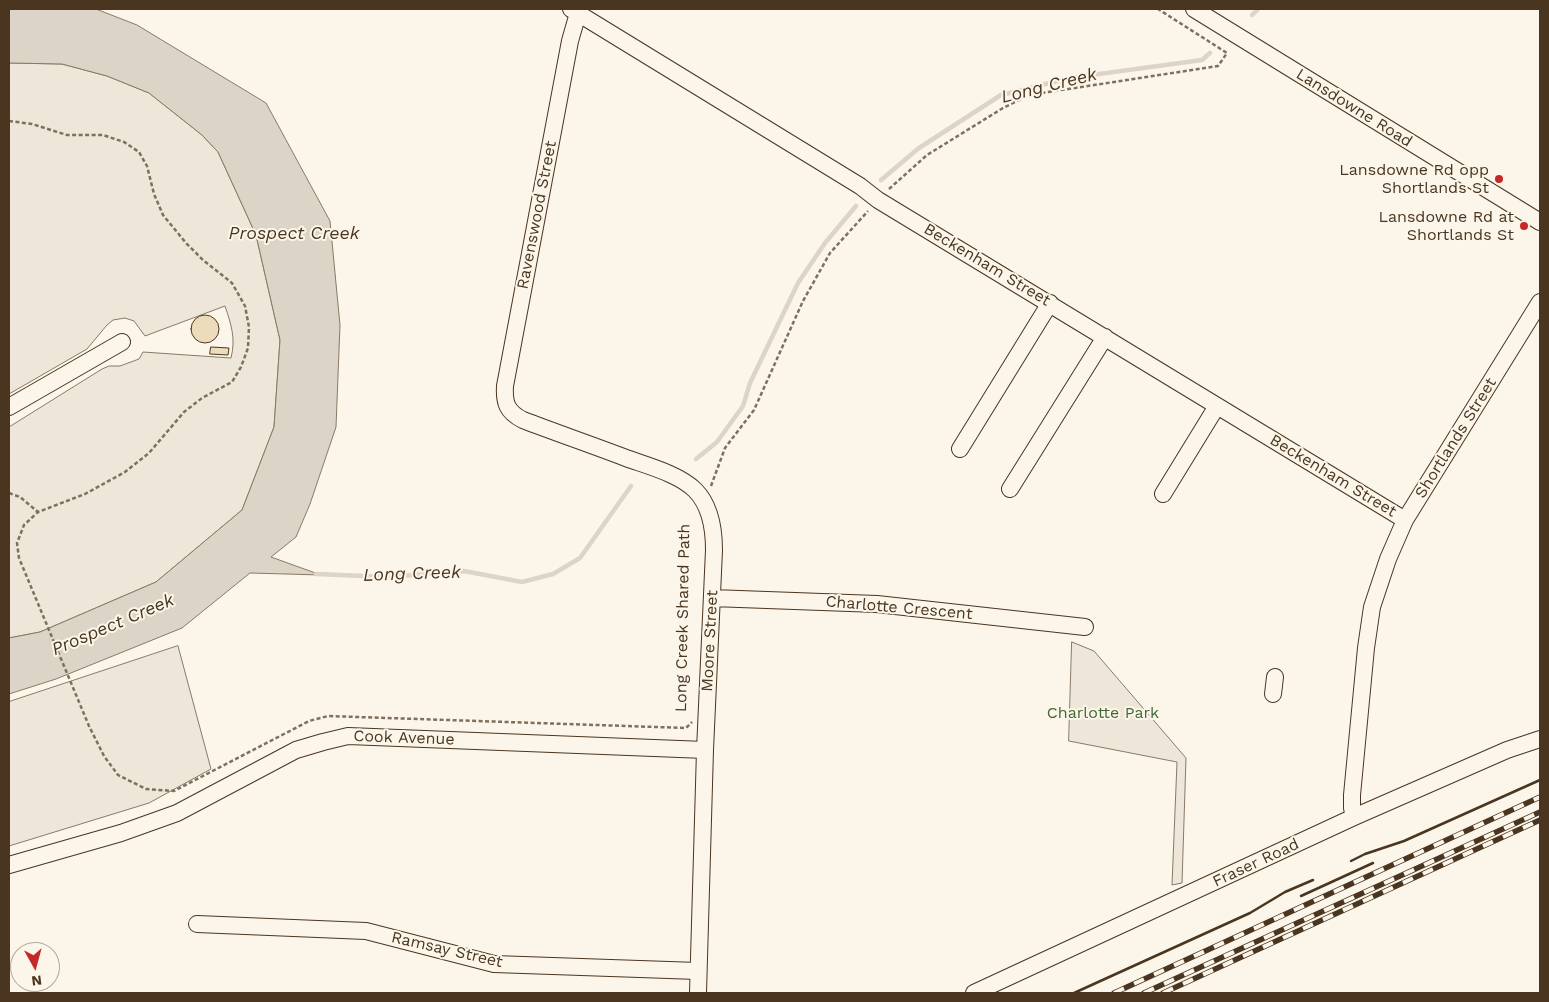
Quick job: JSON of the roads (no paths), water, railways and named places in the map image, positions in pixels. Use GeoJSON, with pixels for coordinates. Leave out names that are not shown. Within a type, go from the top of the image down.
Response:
{"type":"FeatureCollection","features":[{"type":"Feature","properties":{"kind":"street","name":"Lansdowne Road"},"geometry":{"type":"LineString","coordinates":[[1194,9],[1540,222]]}},
{"type":"Feature","properties":{"kind":"street","name":"Beckenham Street"},"geometry":{"type":"LineString","coordinates":[[575,11],[860,186],[878,200],[1405,520]]}},
{"type":"Feature","properties":{"kind":"street","name":"Ravenswood Street"},"geometry":{"type":"LineString","coordinates":[[514,416],[507,407],[504,398],[505,386],[575,11]]}},
{"type":"Feature","properties":{"kind":"street","name":"Shortlands Street"},"geometry":{"type":"LineString","coordinates":[[1354,817],[1352,795],[1366,648],[1372,607],[1388,559],[1405,520],[1540,302]]}},
{"type":"Feature","properties":{"kind":"street"},"geometry":{"type":"LineString","coordinates":[[960,449],[1050,303]]}},
{"type":"Feature","properties":{"kind":"street"},"geometry":{"type":"LineString","coordinates":[[1010,489],[1105,337]]}},
{"type":"Feature","properties":{"kind":"street"},"geometry":{"type":"LineString","coordinates":[[9,407],[122,342]]}},
{"type":"Feature","properties":{"kind":"street"},"geometry":{"type":"LineString","coordinates":[[1163,494],[1216,406]]}},
{"type":"Feature","properties":{"kind":"street","name":"Moore Street"},"geometry":{"type":"LineString","coordinates":[[514,416],[669,474],[685,482],[695,490],[707,508],[712,521],[714,535],[698,993]]}},
{"type":"Feature","properties":{"kind":"street","name":"Charlotte Crescent"},"geometry":{"type":"LineString","coordinates":[[712,598],[877,604],[1085,627]]}},
{"type":"Feature","properties":{"kind":"street","name":"Cook Avenue"},"geometry":{"type":"LineString","coordinates":[[9,865],[121,833],[177,813],[296,750],[348,736],[705,750]]}},
{"type":"Feature","properties":{"kind":"street","name":"Fraser Road"},"geometry":{"type":"LineString","coordinates":[[974,993],[1354,817],[1507,750],[1540,739]]}},
{"type":"Feature","properties":{"kind":"street","name":"Ramsay Street"},"geometry":{"type":"LineString","coordinates":[[197,924],[366,931],[494,964],[698,971]]}},
{"type":"Feature","properties":{"kind":"water","name":"Prospect Creek"},"geometry":{"type":"Polygon","coordinates":[[[9,9],[96,9],[137,25],[266,103],[330,221],[340,325],[336,427],[310,504],[296,537],[271,557],[321,575],[250,573],[182,628],[56,679],[9,694],[9,638],[40,632],[156,582],[242,510],[274,427],[280,340],[256,235],[218,152],[202,135],[149,93],[107,76],[62,64],[9,63],[9,9]]]}},
{"type":"Feature","properties":{"kind":"waterway","name":"Long Creek"},"geometry":{"type":"LineString","coordinates":[[1252,15],[1258,9]]}},
{"type":"Feature","properties":{"kind":"waterway","name":"Long Creek"},"geometry":{"type":"LineString","coordinates":[[881,180],[919,148],[1001,95],[1070,78],[1202,60],[1210,53]]}},
{"type":"Feature","properties":{"kind":"waterway","name":"Long Creek"},"geometry":{"type":"LineString","coordinates":[[696,459],[717,442],[743,406],[750,383],[798,283],[825,243],[856,206]]}},
{"type":"Feature","properties":{"kind":"waterway","name":"Long Creek"},"geometry":{"type":"LineString","coordinates":[[316,574],[388,577],[464,571],[522,582],[553,574],[580,558],[631,486]]}},
{"type":"Feature","properties":{"kind":"railway"},"geometry":{"type":"LineString","coordinates":[[1114,993],[1540,797]]}},
{"type":"Feature","properties":{"kind":"railway"},"geometry":{"type":"LineString","coordinates":[[1144,993],[1540,812]]}},
{"type":"Feature","properties":{"kind":"railway"},"geometry":{"type":"LineString","coordinates":[[1163,993],[1540,820]]}},
{"type":"Feature","properties":{"kind":"place","name":"Lansdowne Rd opp Shortlands St"},"geometry":{"type":"Point","coordinates":[1499,179]}},
{"type":"Feature","properties":{"kind":"place","name":"Lansdowne Rd at Shortlands St"},"geometry":{"type":"Point","coordinates":[1524,226]}},
{"type":"Feature","properties":{"kind":"park label","name":"Charlotte Park"},"geometry":{"type":"Point","coordinates":[1103,713]}}]}
